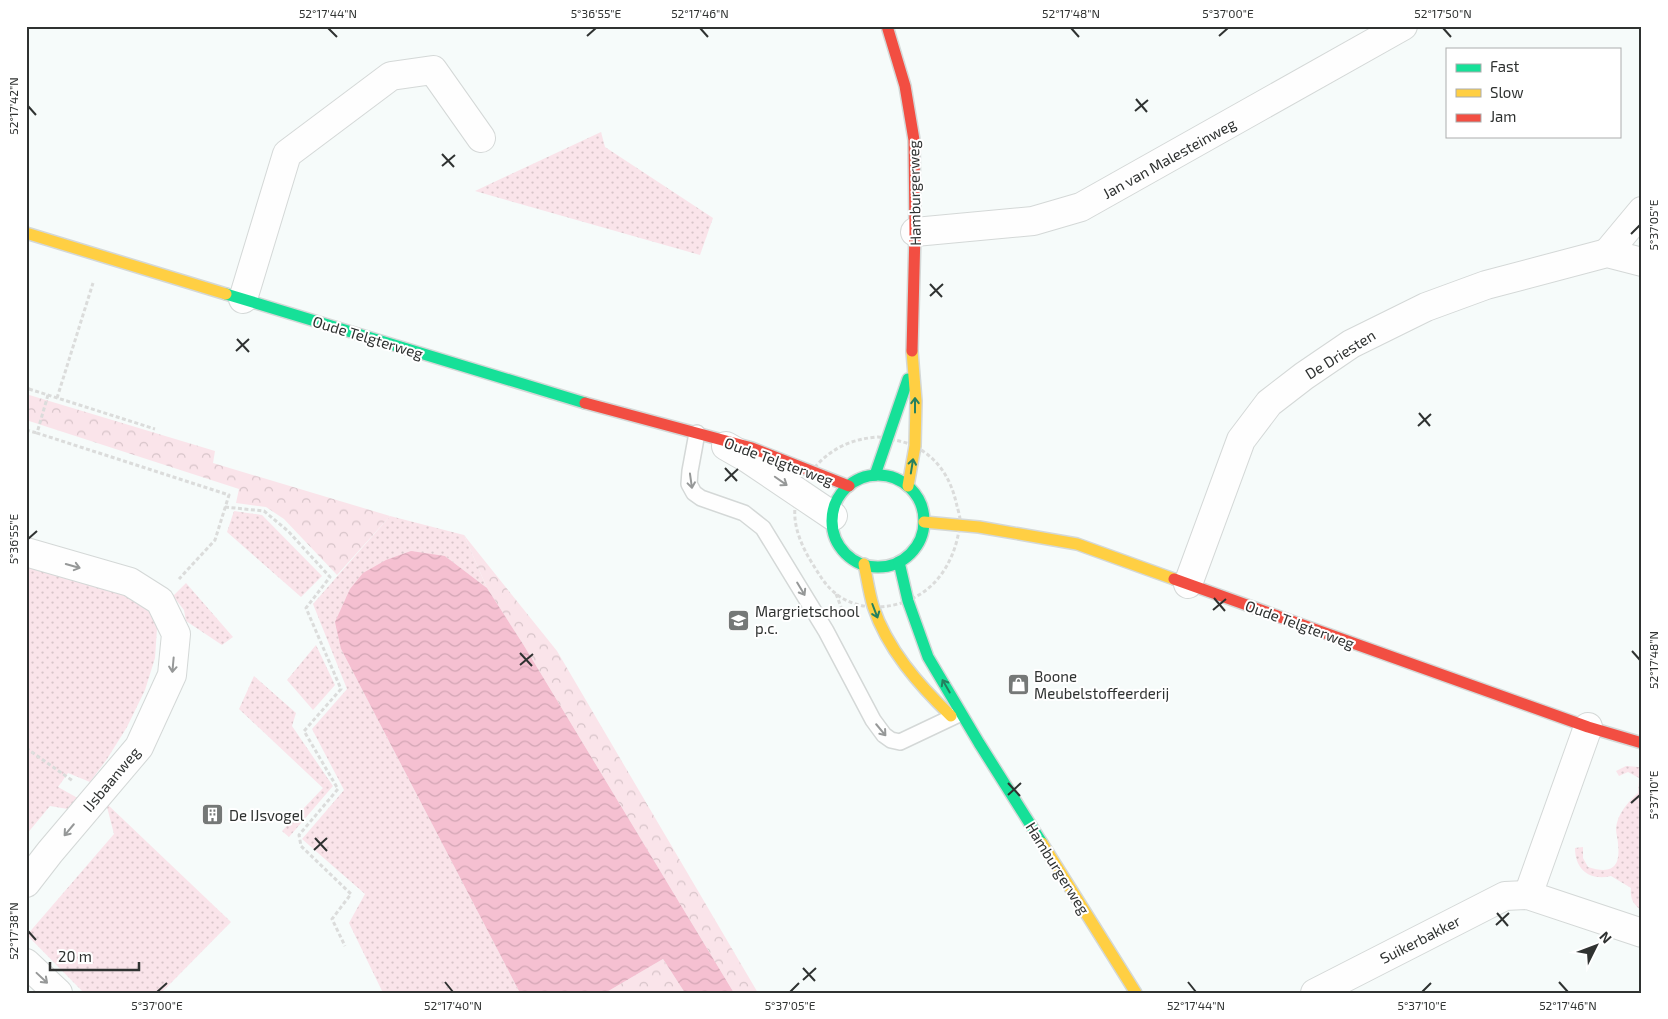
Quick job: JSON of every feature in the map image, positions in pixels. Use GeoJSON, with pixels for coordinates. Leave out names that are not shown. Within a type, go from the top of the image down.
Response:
{"type":"FeatureCollection","features":[{"type":"Feature","properties":{"kind":"street","name":"Hamburgerweg"},"geometry":{"type":"LineString","coordinates":[[887,26],[904,86],[914,140],[915,232],[912,363],[916,401],[915,446],[908,486]]}},
{"type":"Feature","properties":{"kind":"street","name":"Jan van Malesteinweg"},"geometry":{"type":"LineString","coordinates":[[915,232],[1033,221],[1081,206],[1403,26]]}},
{"type":"Feature","properties":{"kind":"street"},"geometry":{"type":"LineString","coordinates":[[243,299],[287,154],[391,76],[433,70],[482,138]]}},
{"type":"Feature","properties":{"kind":"street"},"geometry":{"type":"LineString","coordinates":[[1607,253],[1642,211]]}},
{"type":"Feature","properties":{"kind":"street","name":"Oude Telgterweg"},"geometry":{"type":"LineString","coordinates":[[26,233],[602,408],[703,435],[747,458],[805,482],[849,486]]}},
{"type":"Feature","properties":{"kind":"street","name":"De Driesten"},"geometry":{"type":"LineString","coordinates":[[1188,584],[1241,440],[1269,403],[1304,376],[1351,344],[1426,307],[1486,285],[1607,253],[1642,262]]}},
{"type":"Feature","properties":{"kind":"street","name":"Hamburgerweg"},"geometry":{"type":"LineString","coordinates":[[875,475],[912,363]]}},
{"type":"Feature","properties":{"kind":"street"},"geometry":{"type":"LineString","coordinates":[[875,475],[893,478],[908,486],[918,499],[924,514],[923,532],[914,549],[898,562],[881,566],[864,564],[849,555],[842,549],[834,534],[833,516],[839,496],[849,486],[866,477],[875,475]]}},
{"type":"Feature","properties":{"kind":"street","name":"Oude Telgterweg"},"geometry":{"type":"LineString","coordinates":[[805,482],[833,516]]}},
{"type":"Feature","properties":{"kind":"street","name":"Oude Telgterweg"},"geometry":{"type":"LineString","coordinates":[[924,522],[959,524],[1076,544],[1588,727],[1642,743]]}},
{"type":"Feature","properties":{"kind":"street"},"geometry":{"type":"LineString","coordinates":[[26,552],[130,582],[160,601]]}},
{"type":"Feature","properties":{"kind":"street","name":"Hamburgerweg"},"geometry":{"type":"LineString","coordinates":[[898,562],[908,601],[928,656],[957,715],[980,743],[1136,993]]}},
{"type":"Feature","properties":{"kind":"street","name":"Hamburgerweg"},"geometry":{"type":"LineString","coordinates":[[864,564],[873,606],[886,634],[909,669],[933,698],[957,715]]}},
{"type":"Feature","properties":{"kind":"street","name":"IJsbaanweg"},"geometry":{"type":"LineString","coordinates":[[26,883],[139,747],[172,675],[176,634],[160,601]]}},
{"type":"Feature","properties":{"kind":"street"},"geometry":{"type":"LineString","coordinates":[[1528,896],[1588,727]]}},
{"type":"Feature","properties":{"kind":"street","name":"Suikerbakker"},"geometry":{"type":"LineString","coordinates":[[1315,993],[1505,896],[1528,896],[1642,933]]}},
{"type":"Feature","properties":{"kind":"street"},"geometry":{"type":"LineString","coordinates":[[26,963],[58,993]]}},
{"type":"Feature","properties":{"kind":"lane"},"geometry":{"type":"LineString","coordinates":[[703,435],[690,471],[689,484],[694,493],[701,498],[744,513],[763,528],[826,631],[873,720],[884,734],[891,740],[900,742],[957,715]]}},
{"type":"Feature","properties":{"kind":"path"},"geometry":{"type":"LineString","coordinates":[[58,398],[101,256]]}},
{"type":"Feature","properties":{"kind":"path"},"geometry":{"type":"LineString","coordinates":[[26,396],[27,388],[155,429]]}},
{"type":"Feature","properties":{"kind":"path"},"geometry":{"type":"LineString","coordinates":[[37,432],[48,395]]}},
{"type":"Feature","properties":{"kind":"path"},"geometry":{"type":"LineString","coordinates":[[26,430],[229,495],[215,540],[160,601]]}},
{"type":"Feature","properties":{"kind":"path"},"geometry":{"type":"LineString","coordinates":[[878,437],[915,446],[923,450],[945,473],[953,488],[960,519],[954,552],[938,579],[928,589],[908,601],[896,605],[873,606],[847,601],[836,594],[825,583],[806,553],[794,523],[795,504],[805,482],[832,450],[860,439],[878,437]]}},
{"type":"Feature","properties":{"kind":"path"},"geometry":{"type":"LineString","coordinates":[[225,507],[264,511],[288,531],[330,577],[306,608],[341,689],[304,731],[338,789],[299,835],[302,846],[351,894],[332,918],[345,946]]}},
{"type":"Feature","properties":{"kind":"path"},"geometry":{"type":"LineString","coordinates":[[26,748],[96,797]]}},
{"type":"Feature","properties":{"kind":"green space"},"geometry":{"type":"Polygon","coordinates":[[[601,132],[605,147],[713,218],[700,255],[475,191],[601,132]]]}},
{"type":"Feature","properties":{"kind":"green space"},"geometry":{"type":"Polygon","coordinates":[[[26,394],[215,451],[213,463],[390,516],[337,575],[284,519],[266,507],[236,503],[239,489],[26,420],[26,394]]]}},
{"type":"Feature","properties":{"kind":"green space"},"geometry":{"type":"Polygon","coordinates":[[[234,511],[262,515],[322,576],[301,597],[227,532],[234,511]]]}},
{"type":"Feature","properties":{"kind":"green space"},"geometry":{"type":"Polygon","coordinates":[[[390,516],[464,535],[487,588],[445,556],[341,649],[520,993],[383,993],[349,923],[365,894],[302,839],[344,790],[312,729],[347,689],[313,604],[390,516]]]}},
{"type":"Feature","properties":{"kind":"green space"},"geometry":{"type":"Polygon","coordinates":[[[464,535],[557,651],[758,993],[734,993],[523,644],[487,588],[464,535]]]}},
{"type":"Feature","properties":{"kind":"green space"},"geometry":{"type":"Polygon","coordinates":[[[26,561],[129,593],[148,609],[154,618],[157,628],[155,658],[145,690],[127,727],[90,782],[68,773],[58,787],[83,801],[74,810],[50,806],[26,835],[26,561]]]}},
{"type":"Feature","properties":{"kind":"green space"},"geometry":{"type":"Polygon","coordinates":[[[186,583],[233,637],[222,645],[186,621],[184,610],[173,596],[186,583]]]}},
{"type":"Feature","properties":{"kind":"green space"},"geometry":{"type":"Polygon","coordinates":[[[316,645],[335,685],[313,710],[287,680],[316,645]]]}},
{"type":"Feature","properties":{"kind":"green space"},"geometry":{"type":"Polygon","coordinates":[[[254,676],[296,713],[292,726],[333,786],[289,837],[282,831],[323,788],[239,709],[254,676]]]}},
{"type":"Feature","properties":{"kind":"green space"},"geometry":{"type":"Polygon","coordinates":[[[1626,766],[1642,769],[1642,911],[1633,901],[1631,888],[1611,876],[1597,877],[1585,872],[1578,862],[1575,848],[1583,847],[1583,858],[1588,867],[1602,870],[1612,868],[1616,864],[1618,859],[1616,829],[1618,818],[1627,804],[1638,793],[1639,778],[1628,772],[1619,776],[1616,771],[1626,766]]]}},
{"type":"Feature","properties":{"kind":"green space"},"geometry":{"type":"Polygon","coordinates":[[[106,803],[231,922],[161,993],[84,993],[27,935],[114,834],[106,803]]]}},
{"type":"Feature","properties":{"kind":"green space"},"geometry":{"type":"Polygon","coordinates":[[[663,959],[685,993],[605,993],[663,959]]]}},
{"type":"Feature","properties":{"kind":"water"},"geometry":{"type":"Polygon","coordinates":[[[411,551],[445,556],[487,588],[523,644],[734,993],[685,993],[663,959],[605,993],[520,993],[341,649],[335,622],[350,589],[363,573],[386,560],[411,551]]]}},
{"type":"Feature","properties":{"kind":"traffic: fast"},"geometry":{"type":"LineString","coordinates":[[226,294],[585,403]]}},
{"type":"Feature","properties":{"kind":"traffic: fast"},"geometry":{"type":"LineString","coordinates":[[875,475],[908,379]]}},
{"type":"Feature","properties":{"kind":"traffic: fast"},"geometry":{"type":"LineString","coordinates":[[878,475],[895,479],[910,489],[920,504],[924,521],[920,538],[910,553],[895,563],[878,567],[861,563],[846,553],[836,538],[832,521],[836,504],[846,489],[861,479],[878,475]]}},
{"type":"Feature","properties":{"kind":"traffic: fast"},"geometry":{"type":"LineString","coordinates":[[899,562],[908,601],[928,657],[1042,843]]}},
{"type":"Feature","properties":{"kind":"traffic: slow"},"geometry":{"type":"LineString","coordinates":[[26,233],[226,294]]}},
{"type":"Feature","properties":{"kind":"traffic: slow"},"geometry":{"type":"LineString","coordinates":[[908,486],[915,446],[916,401],[912,351]]}},
{"type":"Feature","properties":{"kind":"traffic: slow"},"geometry":{"type":"LineString","coordinates":[[924,522],[979,527],[1077,544],[1174,579]]}},
{"type":"Feature","properties":{"kind":"traffic: slow"},"geometry":{"type":"LineString","coordinates":[[864,564],[873,606],[895,652],[927,692],[951,716]]}},
{"type":"Feature","properties":{"kind":"traffic: slow"},"geometry":{"type":"LineString","coordinates":[[1042,843],[1136,993]]}},
{"type":"Feature","properties":{"kind":"traffic: jam"},"geometry":{"type":"LineString","coordinates":[[887,26],[905,86],[914,140],[915,232],[912,351]]}},
{"type":"Feature","properties":{"kind":"traffic: jam"},"geometry":{"type":"LineString","coordinates":[[585,403],[752,448],[849,486]]}},
{"type":"Feature","properties":{"kind":"traffic: jam"},"geometry":{"type":"LineString","coordinates":[[1174,579],[1588,727],[1642,743]]}},
{"type":"Feature","properties":{"kind":"place","name":"Margrietschool p.c."},"geometry":{"type":"Point","coordinates":[739,620]}},
{"type":"Feature","properties":{"kind":"place","name":"Boone Meubelstoffeerderij"},"geometry":{"type":"Point","coordinates":[1018,685]}},
{"type":"Feature","properties":{"kind":"place","name":"De IJsvogel"},"geometry":{"type":"Point","coordinates":[213,815]}}]}
